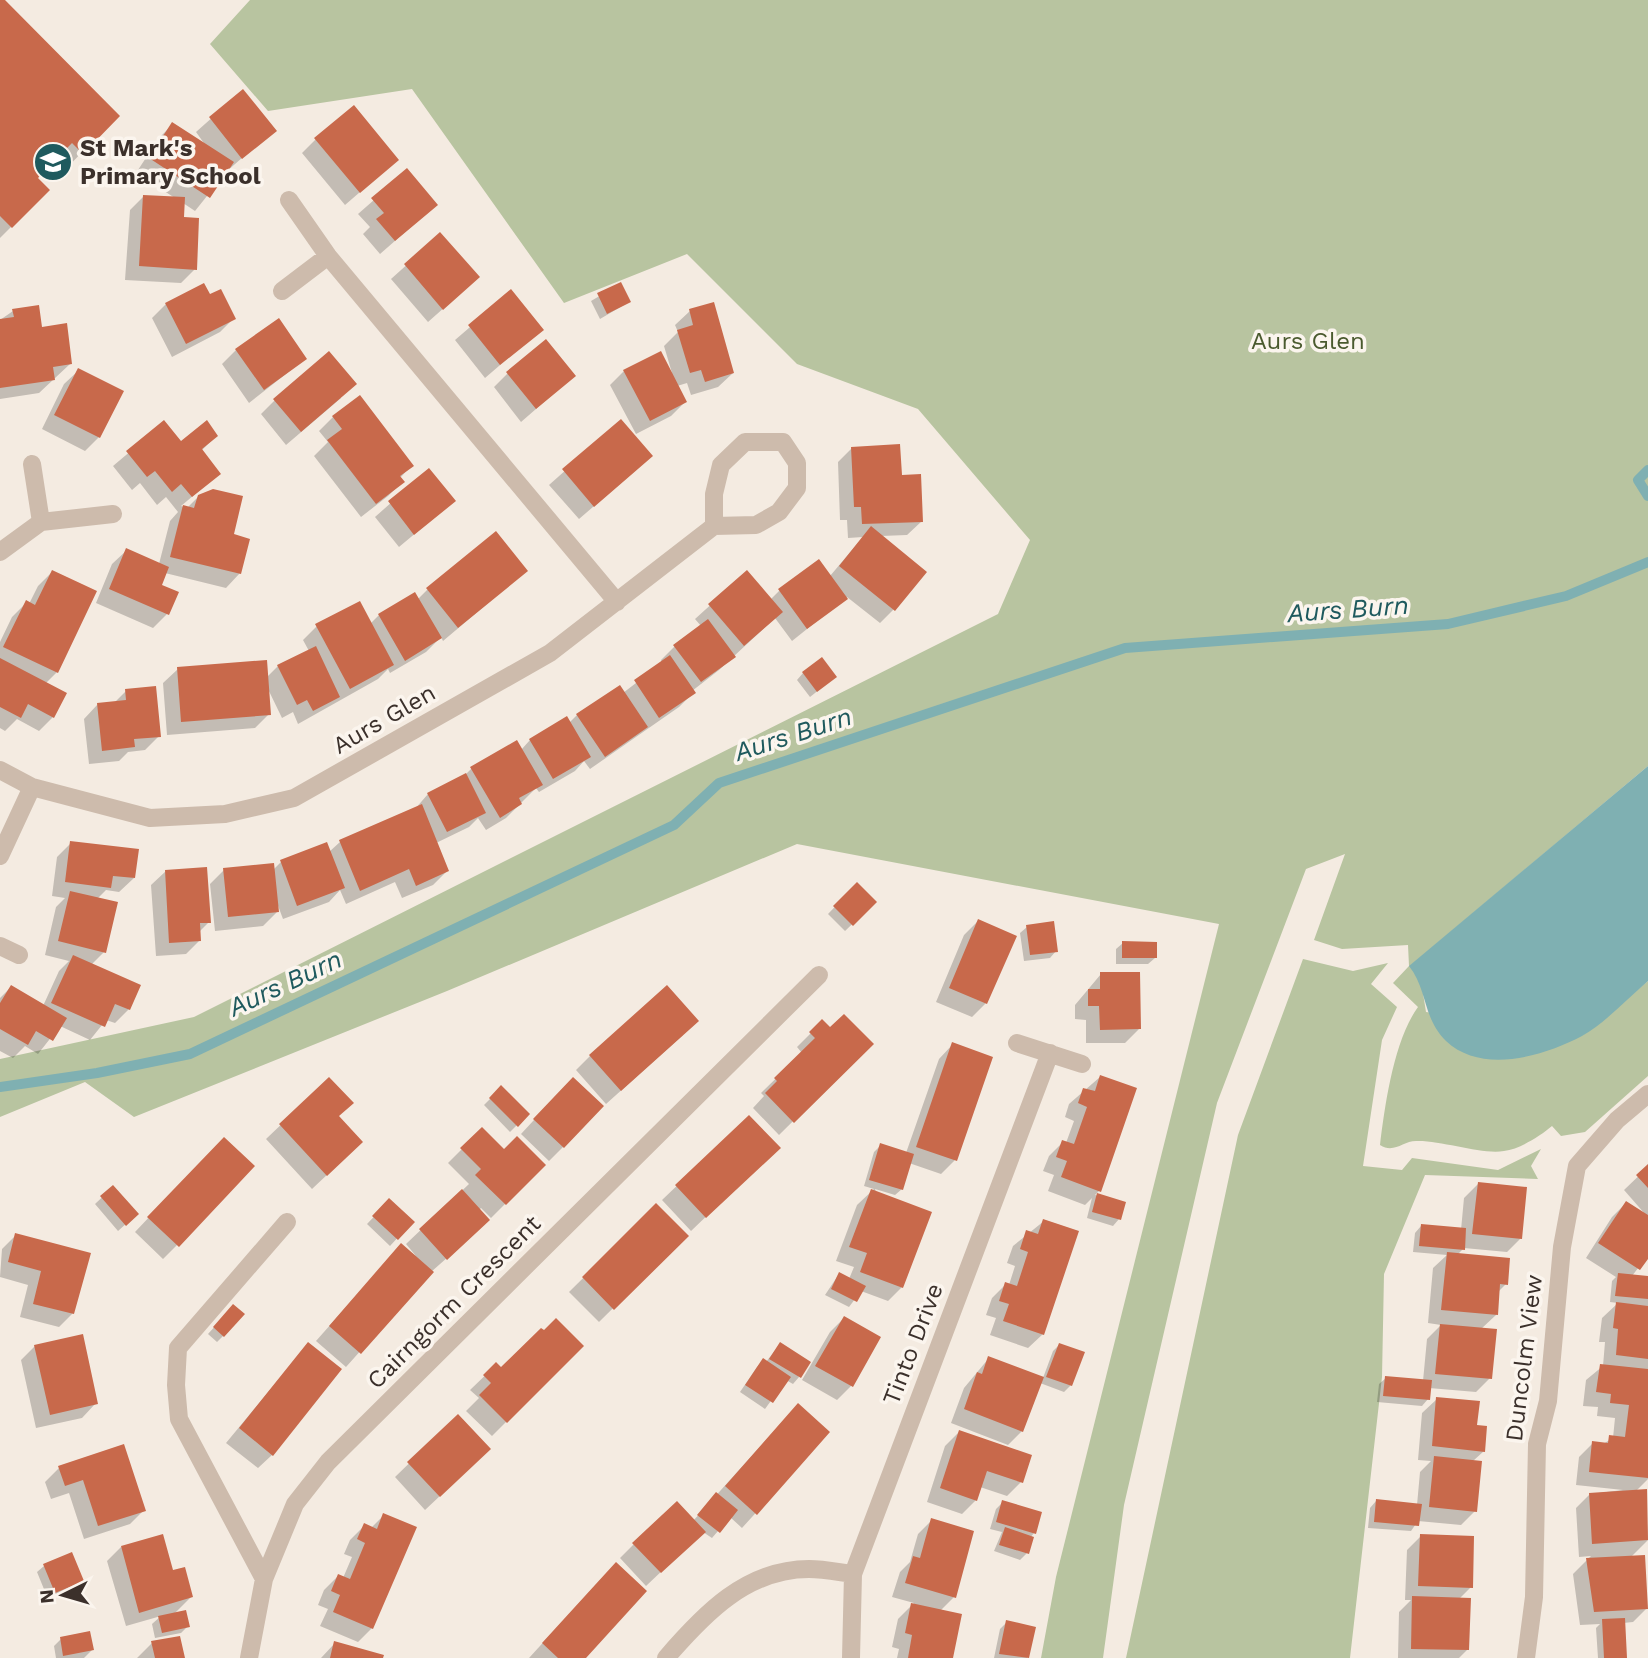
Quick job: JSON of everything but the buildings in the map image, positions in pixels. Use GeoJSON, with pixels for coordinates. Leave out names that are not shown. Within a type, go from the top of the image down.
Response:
{"type":"FeatureCollection","features":[{"type":"Feature","properties":{"kind":"street"},"geometry":{"type":"LineString","coordinates":[[289,200],[328,256],[617,602]]}},
{"type":"Feature","properties":{"kind":"street"},"geometry":{"type":"LineString","coordinates":[[282,291],[328,256]]}},
{"type":"Feature","properties":{"kind":"street"},"geometry":{"type":"LineString","coordinates":[[746,442],[783,442],[797,463],[797,488],[779,512],[757,525],[714,526],[714,494],[722,465],[746,442]]}},
{"type":"Feature","properties":{"kind":"street"},"geometry":{"type":"LineString","coordinates":[[32,464],[41,522]]}},
{"type":"Feature","properties":{"kind":"street"},"geometry":{"type":"LineString","coordinates":[[0,552],[41,522],[113,514]]}},
{"type":"Feature","properties":{"kind":"street","name":"Aurs Glen"},"geometry":{"type":"LineString","coordinates":[[0,770],[32,787],[150,818],[225,814],[294,798],[550,653],[714,526]]}},
{"type":"Feature","properties":{"kind":"street"},"geometry":{"type":"LineString","coordinates":[[0,856],[32,787]]}},
{"type":"Feature","properties":{"kind":"street"},"geometry":{"type":"LineString","coordinates":[[0,946],[19,955]]}},
{"type":"Feature","properties":{"kind":"street","name":"Cairngorm Crescent"},"geometry":{"type":"LineString","coordinates":[[249,1658],[264,1579],[295,1504],[328,1462],[762,1020],[819,975]]}},
{"type":"Feature","properties":{"kind":"street"},"geometry":{"type":"LineString","coordinates":[[1017,1043],[1082,1064]]}},
{"type":"Feature","properties":{"kind":"street","name":"Tinto Drive"},"geometry":{"type":"LineString","coordinates":[[850,1658],[852,1574],[1050,1054]]}},
{"type":"Feature","properties":{"kind":"street","name":"Duncolm View"},"geometry":{"type":"LineString","coordinates":[[1527,1658],[1534,1597],[1537,1444],[1548,1401],[1562,1247],[1577,1166],[1617,1120],[1648,1094]]}},
{"type":"Feature","properties":{"kind":"street"},"geometry":{"type":"LineString","coordinates":[[264,1579],[179,1419],[177,1360],[178,1348],[287,1222]]}},
{"type":"Feature","properties":{"kind":"street"},"geometry":{"type":"LineString","coordinates":[[666,1658],[708,1610],[746,1586],[779,1573],[808,1569],[852,1574]]}},
{"type":"Feature","properties":{"kind":"green space","name":"Aurs Glen"},"geometry":{"type":"Polygon","coordinates":[[[250,0],[1648,0],[1648,766],[1410,966],[1421,981],[1426,1012],[1583,1035],[1648,981],[1648,1076],[1585,1132],[1561,1136],[1552,1126],[1523,1145],[1495,1152],[1426,1141],[1411,1142],[1394,1148],[1380,1145],[1397,1054],[1418,1007],[1393,983],[1409,966],[1408,945],[1342,949],[1314,940],[1345,854],[1306,869],[1217,1103],[1124,1505],[1103,1658],[1041,1658],[1056,1577],[1219,924],[797,844],[447,991],[134,1117],[85,1082],[0,1117],[0,1059],[194,1017],[998,614],[1030,540],[918,409],[797,364],[687,254],[564,303],[412,89],[268,111],[210,44],[250,0]]]}},
{"type":"Feature","properties":{"kind":"green space"},"geometry":{"type":"Polygon","coordinates":[[[1303,959],[1353,971],[1388,963],[1371,984],[1397,1007],[1382,1040],[1363,1166],[1402,1170],[1412,1158],[1498,1170],[1541,1149],[1531,1166],[1538,1179],[1425,1175],[1384,1274],[1382,1377],[1350,1658],[1126,1658],[1238,1135],[1303,959]]]}},
{"type":"Feature","properties":{"kind":"water"},"geometry":{"type":"Polygon","coordinates":[[[1648,766],[1648,981],[1591,1031],[1550,1050],[1513,1059],[1495,1060],[1461,1051],[1446,1041],[1433,1023],[1419,984],[1409,966],[1648,766]]]}},
{"type":"Feature","properties":{"kind":"waterway","name":"Aurs Burn"},"geometry":{"type":"LineString","coordinates":[[1648,470],[1638,480],[1648,496]]}},
{"type":"Feature","properties":{"kind":"waterway","name":"Aurs Burn"},"geometry":{"type":"LineString","coordinates":[[0,1087],[97,1073],[190,1054],[674,825],[719,783],[1125,648],[1448,624],[1566,596],[1648,562]]}},
{"type":"Feature","properties":{"kind":"place","name":"St Mark's Primary School"},"geometry":{"type":"Point","coordinates":[53,162]}}]}
